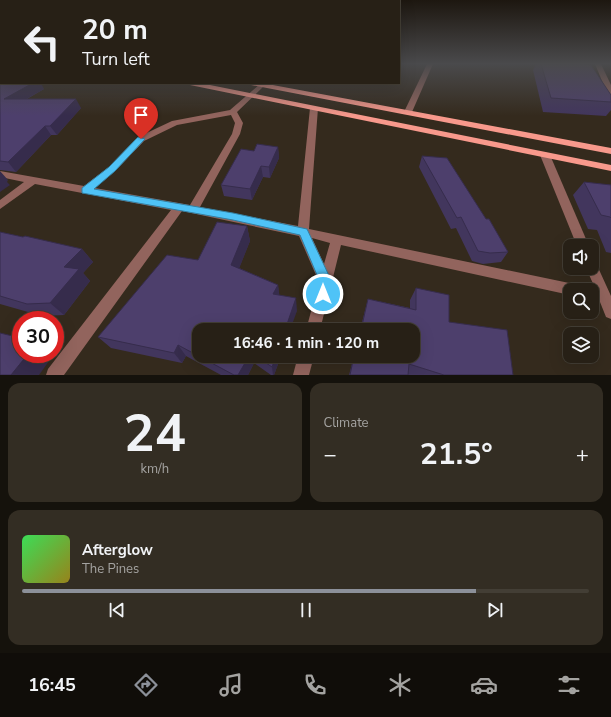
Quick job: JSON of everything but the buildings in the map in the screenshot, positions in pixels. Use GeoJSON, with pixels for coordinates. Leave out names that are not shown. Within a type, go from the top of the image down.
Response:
{"type":"FeatureCollection","features":[{"type":"Feature","properties":{"kind":"main road"},"geometry":{"type":"LineString","coordinates":[[195,84],[611,168]]}},
{"type":"Feature","properties":{"kind":"main road"},"geometry":{"type":"LineString","coordinates":[[256,84],[611,151]]}},
{"type":"Feature","properties":{"kind":"street"},"geometry":{"type":"LineString","coordinates":[[408,112],[422,82]]}},
{"type":"Feature","properties":{"kind":"street"},"geometry":{"type":"LineString","coordinates":[[606,82],[611,93]]}},
{"type":"Feature","properties":{"kind":"street"},"geometry":{"type":"LineString","coordinates":[[85,190],[112,169],[141,139],[175,123],[233,112],[262,85]]}},
{"type":"Feature","properties":{"kind":"street"},"geometry":{"type":"LineString","coordinates":[[314,108],[303,232],[326,282]]}},
{"type":"Feature","properties":{"kind":"street"},"geometry":{"type":"LineString","coordinates":[[193,210],[236,134],[239,123],[233,112]]}},
{"type":"Feature","properties":{"kind":"street"},"geometry":{"type":"LineString","coordinates":[[545,155],[580,239]]}},
{"type":"Feature","properties":{"kind":"street"},"geometry":{"type":"LineString","coordinates":[[0,174],[179,207],[303,232],[563,288]]}},
{"type":"Feature","properties":{"kind":"street"},"geometry":{"type":"LineString","coordinates":[[0,205],[32,181]]}},
{"type":"Feature","properties":{"kind":"street"},"geometry":{"type":"LineString","coordinates":[[54,375],[179,207]]}},
{"type":"Feature","properties":{"kind":"street"},"geometry":{"type":"LineString","coordinates":[[315,323],[337,239]]}},
{"type":"Feature","properties":{"kind":"street"},"geometry":{"type":"LineString","coordinates":[[599,296],[611,312]]}},
{"type":"Feature","properties":{"kind":"street"},"geometry":{"type":"LineString","coordinates":[[301,375],[304,363]]}},
{"type":"Feature","properties":{"kind":"route"},"geometry":{"type":"LineString","coordinates":[[141,139],[112,169],[85,190],[233,216],[303,232],[326,282],[323,294]]}}]}
